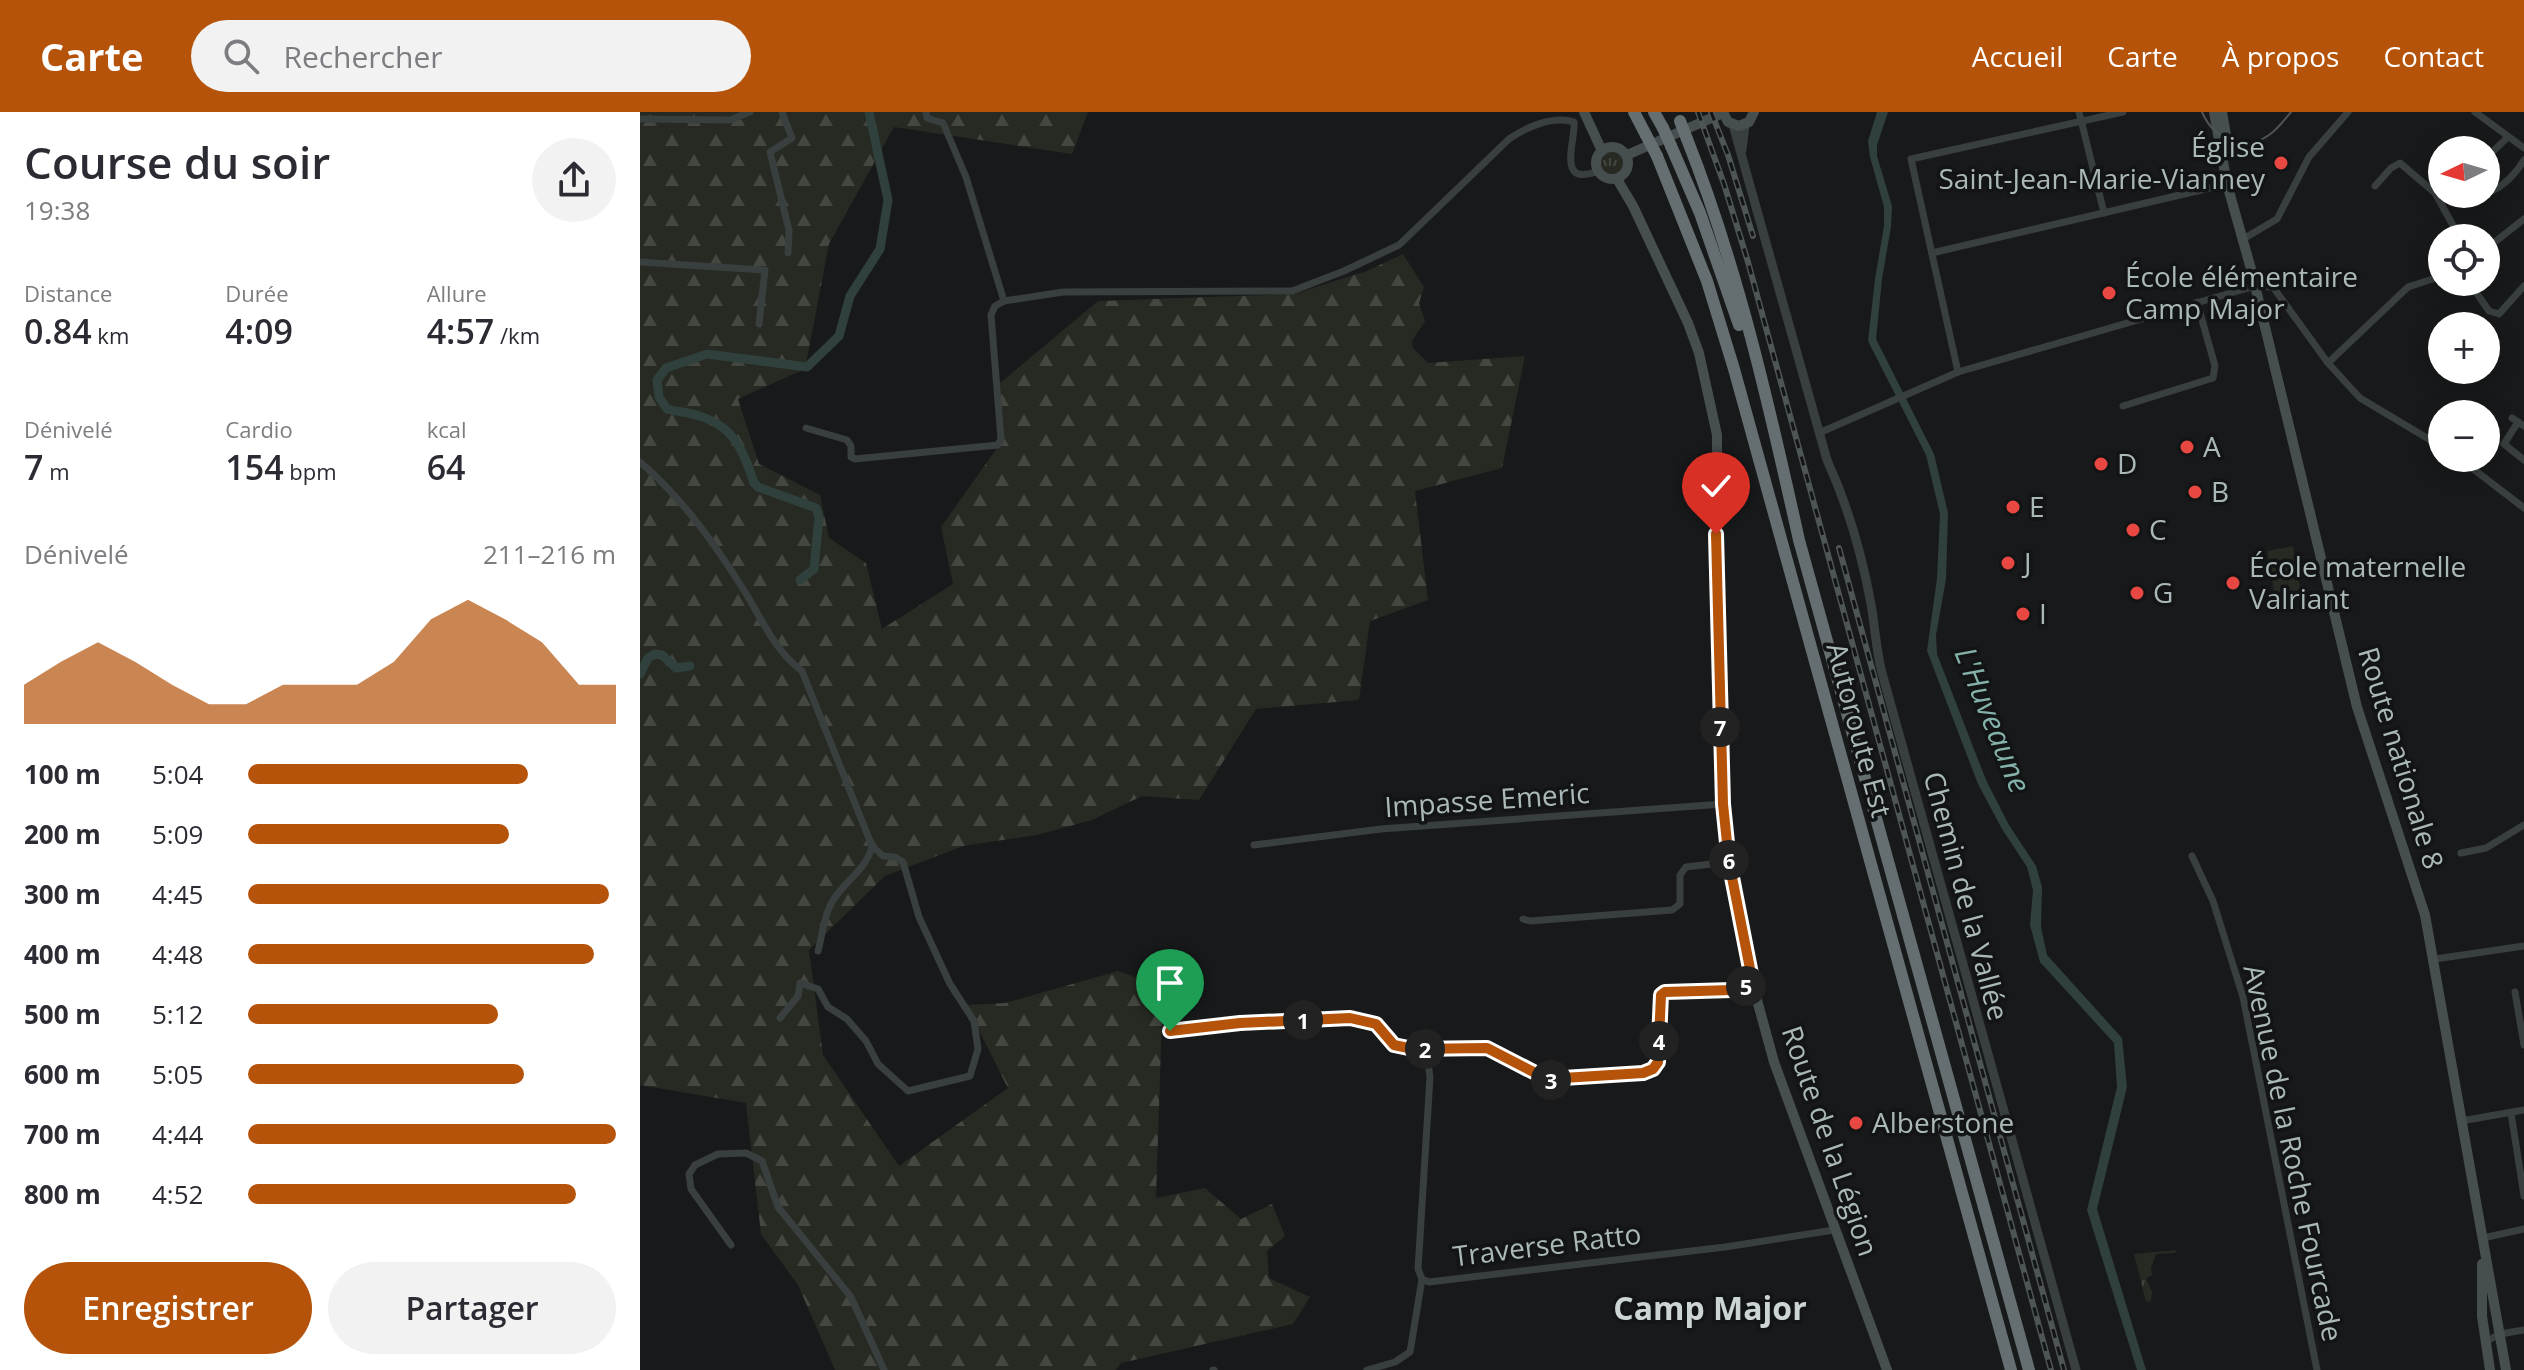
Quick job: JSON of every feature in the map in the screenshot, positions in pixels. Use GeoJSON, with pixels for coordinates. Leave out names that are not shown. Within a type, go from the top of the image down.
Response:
{"type":"FeatureCollection","features":[{"type":"Feature","properties":{"kind":"highway","name":"Autoroute Est"},"geometry":{"type":"LineString","coordinates":[[1634,112],[1657,156],[1701,267],[1738,383],[2011,1370]]}},
{"type":"Feature","properties":{"kind":"highway"},"geometry":{"type":"LineString","coordinates":[[1654,112],[1700,213],[1737,319],[1799,540]]}},
{"type":"Feature","properties":{"kind":"highway","name":"Autoroute Est"},"geometry":{"type":"LineString","coordinates":[[1678,116],[1702,177],[1736,286],[1769,407],[1799,540],[2029,1370]]}},
{"type":"Feature","properties":{"kind":"main road"},"geometry":{"type":"LineString","coordinates":[[1584,112],[1602,151]]}},
{"type":"Feature","properties":{"kind":"main road"},"geometry":{"type":"LineString","coordinates":[[1627,155],[1723,113],[1739,125],[1752,119],[1754,112]]}},
{"type":"Feature","properties":{"kind":"main road"},"geometry":{"type":"LineString","coordinates":[[2214,112],[2233,201]]}},
{"type":"Feature","properties":{"kind":"main road"},"geometry":{"type":"LineString","coordinates":[[2222,112],[2233,201]]}},
{"type":"Feature","properties":{"kind":"main road"},"geometry":{"type":"LineString","coordinates":[[1615,147],[1627,155],[1628,168],[1617,179],[1607,178],[1598,171],[1596,163],[1602,151],[1615,147]]}},
{"type":"Feature","properties":{"kind":"main road","name":"Route de la Légion"},"geometry":{"type":"LineString","coordinates":[[1617,179],[1629,197],[1688,323],[1699,353],[1715,422],[1723,804],[1729,862],[1753,984],[1774,1062],[1887,1370]]}},
{"type":"Feature","properties":{"kind":"main road","name":"Route nationale 8"},"geometry":{"type":"LineString","coordinates":[[2233,201],[2357,707],[2425,915],[2483,1238]]}},
{"type":"Feature","properties":{"kind":"main road"},"geometry":{"type":"LineString","coordinates":[[2483,1238],[2506,1370]]}},
{"type":"Feature","properties":{"kind":"main road"},"geometry":{"type":"LineString","coordinates":[[2483,1238],[2482,1316],[2490,1370]]}},
{"type":"Feature","properties":{"kind":"street"},"geometry":{"type":"LineString","coordinates":[[640,119],[730,120],[750,112]]}},
{"type":"Feature","properties":{"kind":"street"},"geometry":{"type":"LineString","coordinates":[[782,112],[792,138],[770,152],[789,230],[788,253]]}},
{"type":"Feature","properties":{"kind":"street"},"geometry":{"type":"LineString","coordinates":[[926,112],[927,118],[943,123],[966,177],[1004,301]]}},
{"type":"Feature","properties":{"kind":"street"},"geometry":{"type":"LineString","coordinates":[[2079,112],[2104,213]]}},
{"type":"Feature","properties":{"kind":"street"},"geometry":{"type":"LineString","coordinates":[[1958,372],[1911,159],[2123,112]]}},
{"type":"Feature","properties":{"kind":"street"},"geometry":{"type":"LineString","coordinates":[[2475,112],[2524,148]]}},
{"type":"Feature","properties":{"kind":"street"},"geometry":{"type":"LineString","coordinates":[[2243,239],[2277,219],[2309,157],[2349,113]]}},
{"type":"Feature","properties":{"kind":"street"},"geometry":{"type":"LineString","coordinates":[[806,428],[847,440],[851,446],[851,457],[855,459],[998,445],[1001,439],[991,315],[995,306],[1004,301],[1063,292],[1108,290],[1292,291],[1399,245],[1509,139],[1545,122],[1563,119],[1574,122],[1575,134],[1568,157],[1571,166],[1580,173],[1598,171]]}},
{"type":"Feature","properties":{"kind":"street","name":"Chemin de la Vallée"},"geometry":{"type":"LineString","coordinates":[[1739,125],[1742,154],[1819,433],[1857,546],[1884,681],[2076,1370]]}},
{"type":"Feature","properties":{"kind":"street"},"geometry":{"type":"LineString","coordinates":[[2500,145],[2508,137]]}},
{"type":"Feature","properties":{"kind":"street"},"geometry":{"type":"LineString","coordinates":[[2500,186],[2524,160]]}},
{"type":"Feature","properties":{"kind":"street"},"geometry":{"type":"LineString","coordinates":[[2375,186],[2391,168],[2400,163],[2435,193],[2452,224]]}},
{"type":"Feature","properties":{"kind":"street"},"geometry":{"type":"LineString","coordinates":[[1932,253],[2227,184]]}},
{"type":"Feature","properties":{"kind":"street"},"geometry":{"type":"LineString","coordinates":[[2500,238],[2524,219]]}},
{"type":"Feature","properties":{"kind":"street"},"geometry":{"type":"LineString","coordinates":[[640,262],[765,270],[759,324]]}},
{"type":"Feature","properties":{"kind":"street"},"geometry":{"type":"LineString","coordinates":[[2328,363],[2408,287],[2428,281]]}},
{"type":"Feature","properties":{"kind":"street"},"geometry":{"type":"LineString","coordinates":[[2479,296],[2489,311],[2499,314],[2524,286]]}},
{"type":"Feature","properties":{"kind":"street"},"geometry":{"type":"LineString","coordinates":[[1819,433],[1958,372],[2197,302],[2273,287],[2328,363],[2360,398],[2428,439]]}},
{"type":"Feature","properties":{"kind":"street"},"geometry":{"type":"LineString","coordinates":[[2123,406],[2213,378],[2215,366],[2197,302]]}},
{"type":"Feature","properties":{"kind":"street"},"geometry":{"type":"LineString","coordinates":[[2518,422],[2504,444],[2524,460]]}},
{"type":"Feature","properties":{"kind":"street"},"geometry":{"type":"LineString","coordinates":[[640,462],[689,510],[745,593],[773,643],[786,659],[802,671],[872,846],[883,856],[895,857],[903,862],[919,917],[950,984],[974,1021],[978,1049],[970,1076],[908,1091],[878,1064],[866,1041],[847,1019],[828,1007],[818,989],[800,983],[798,996],[780,1018]]}},
{"type":"Feature","properties":{"kind":"street"},"geometry":{"type":"LineString","coordinates":[[2477,472],[2524,508]]}},
{"type":"Feature","properties":{"kind":"street","name":"Impasse Emeric"},"geometry":{"type":"LineString","coordinates":[[1254,845],[1381,829],[1498,823],[1723,804]]}},
{"type":"Feature","properties":{"kind":"street"},"geometry":{"type":"LineString","coordinates":[[2461,853],[2486,848],[2524,825]]}},
{"type":"Feature","properties":{"kind":"street"},"geometry":{"type":"LineString","coordinates":[[818,951],[831,903],[862,868],[872,846]]}},
{"type":"Feature","properties":{"kind":"street","name":"Avenue de la Roche Fourcade"},"geometry":{"type":"LineString","coordinates":[[2192,856],[2213,901],[2243,997],[2317,1370]]}},
{"type":"Feature","properties":{"kind":"street"},"geometry":{"type":"LineString","coordinates":[[1523,919],[1530,921],[1672,910],[1680,904],[1680,875],[1686,867],[1729,862]]}},
{"type":"Feature","properties":{"kind":"street"},"geometry":{"type":"LineString","coordinates":[[2435,959],[2524,946]]}},
{"type":"Feature","properties":{"kind":"street"},"geometry":{"type":"LineString","coordinates":[[1170,1031],[1240,1023],[1350,1018],[1372,1021],[1394,1045],[1413,1049],[1487,1048],[1547,1079],[1643,1073],[1653,1069],[1658,1062],[1661,995],[1665,992],[1732,990],[1753,984]]}},
{"type":"Feature","properties":{"kind":"street"},"geometry":{"type":"LineString","coordinates":[[2515,992],[2524,1045]]}},
{"type":"Feature","properties":{"kind":"street","name":"Traverse Ratto"},"geometry":{"type":"LineString","coordinates":[[1413,1049],[1426,1060],[1430,1077],[1418,1269],[1422,1279],[1429,1282],[1725,1247],[1834,1230]]}},
{"type":"Feature","properties":{"kind":"street"},"geometry":{"type":"LineString","coordinates":[[2461,1121],[2524,1110]]}},
{"type":"Feature","properties":{"kind":"street"},"geometry":{"type":"LineString","coordinates":[[2511,1113],[2524,1196]]}},
{"type":"Feature","properties":{"kind":"street"},"geometry":{"type":"LineString","coordinates":[[731,1245],[691,1189],[689,1174],[695,1165],[718,1154],[746,1153],[762,1161],[778,1207],[851,1297],[884,1370]]}},
{"type":"Feature","properties":{"kind":"street"},"geometry":{"type":"LineString","coordinates":[[2483,1238],[2524,1229]]}},
{"type":"Feature","properties":{"kind":"street"},"geometry":{"type":"LineString","coordinates":[[1367,1370],[1395,1362],[1410,1352],[1422,1279]]}},
{"type":"Feature","properties":{"kind":"street"},"geometry":{"type":"LineString","coordinates":[[2485,1342],[2500,1334],[2524,1330]]}},
{"type":"Feature","properties":{"kind":"green space"},"geometry":{"type":"Polygon","coordinates":[[[640,112],[1088,112],[1072,154],[894,127],[829,244],[805,369],[738,399],[759,464],[820,495],[829,538],[866,563],[882,629],[953,584],[941,527],[1002,441],[1000,383],[1098,301],[1294,294],[1367,271],[1403,254],[1424,287],[1419,303],[1425,321],[1412,341],[1413,348],[1428,363],[1525,356],[1502,468],[1415,491],[1428,600],[1370,621],[1359,700],[1256,709],[1199,800],[1142,796],[1092,820],[1037,835],[963,846],[885,876],[809,950],[823,1055],[899,1166],[1008,1088],[966,1005],[1005,1003],[1118,971],[1163,987],[1156,1198],[1205,1188],[1241,1219],[1272,1204],[1285,1236],[1267,1251],[1269,1278],[1310,1297],[1293,1324],[1121,1363],[1116,1370],[835,1370],[798,1285],[761,1234],[746,1103],[640,1085],[640,112]]]}},
{"type":"Feature","properties":{"kind":"green space"},"geometry":{"type":"Polygon","coordinates":[[[1612,152],[1620,155],[1623,163],[1620,171],[1612,174],[1604,171],[1601,163],[1604,155],[1612,152]]]}},
{"type":"Feature","properties":{"kind":"green space"},"geometry":{"type":"Polygon","coordinates":[[[2293,546],[2302,599],[2276,603],[2267,551],[2293,546]]]}},
{"type":"Feature","properties":{"kind":"green space"},"geometry":{"type":"Polygon","coordinates":[[[2176,1250],[2175,1253],[2156,1254],[2152,1275],[2146,1278],[2152,1292],[2151,1301],[2146,1302],[2134,1254],[2176,1250]]]}},
{"type":"Feature","properties":{"kind":"shaded area"},"geometry":{"type":"Polygon","coordinates":[[[1877,112],[1888,112],[1877,145],[1877,156],[1892,206],[1876,339],[1934,454],[1948,513],[1946,579],[1936,635],[1937,654],[1986,780],[2009,825],[2036,866],[2042,887],[2041,927],[2047,955],[2122,1038],[2127,1087],[2097,1209],[2146,1370],[2137,1370],[2087,1210],[2117,1087],[2114,1043],[2040,962],[2030,925],[2033,890],[2027,867],[1978,784],[1927,651],[1937,578],[1940,514],[1926,455],[1868,341],[1884,226],[1884,207],[1868,141],[1877,112]]]}},
{"type":"Feature","properties":{"kind":"waterway"},"geometry":{"type":"LineString","coordinates":[[800,580],[814,569],[819,517],[816,508],[758,487],[729,433],[711,420],[667,409],[659,397],[657,380],[666,368],[707,354],[807,367],[839,336],[850,296],[880,249],[888,200],[869,112]]}},
{"type":"Feature","properties":{"kind":"waterway"},"geometry":{"type":"LineString","coordinates":[[640,674],[648,658],[655,654],[662,655],[676,668],[690,666]]}},
{"type":"Feature","properties":{"kind":"tram line"},"geometry":{"type":"LineString","coordinates":[[2202,112],[2221,135],[2230,140],[2250,143],[2272,133],[2291,112]]}},
{"type":"Feature","properties":{"kind":"railway"},"geometry":{"type":"LineString","coordinates":[[1698,112],[1748,262],[2051,1370]]}},
{"type":"Feature","properties":{"kind":"railway"},"geometry":{"type":"LineString","coordinates":[[1711,112],[1753,236]]}},
{"type":"Feature","properties":{"kind":"railway"},"geometry":{"type":"LineString","coordinates":[[1839,548],[2064,1370]]}},
{"type":"Feature","properties":{"kind":"place","name":"Église Saint-Jean-Marie-Vianney"},"geometry":{"type":"Point","coordinates":[2281,163]}},
{"type":"Feature","properties":{"kind":"place","name":"École élémentaire Camp Major"},"geometry":{"type":"Point","coordinates":[2109,293]}},
{"type":"Feature","properties":{"kind":"place","name":"A"},"geometry":{"type":"Point","coordinates":[2187,447]}},
{"type":"Feature","properties":{"kind":"place","name":"D"},"geometry":{"type":"Point","coordinates":[2101,464]}},
{"type":"Feature","properties":{"kind":"place","name":"B"},"geometry":{"type":"Point","coordinates":[2195,492]}},
{"type":"Feature","properties":{"kind":"place","name":"E"},"geometry":{"type":"Point","coordinates":[2013,507]}},
{"type":"Feature","properties":{"kind":"place","name":"C"},"geometry":{"type":"Point","coordinates":[2133,530]}},
{"type":"Feature","properties":{"kind":"place","name":"J"},"geometry":{"type":"Point","coordinates":[2008,563]}},
{"type":"Feature","properties":{"kind":"place","name":"École maternelle Valriant"},"geometry":{"type":"Point","coordinates":[2233,583]}},
{"type":"Feature","properties":{"kind":"place","name":"G"},"geometry":{"type":"Point","coordinates":[2137,593]}},
{"type":"Feature","properties":{"kind":"place","name":"I"},"geometry":{"type":"Point","coordinates":[2023,614]}},
{"type":"Feature","properties":{"kind":"place","name":"Alberstone"},"geometry":{"type":"Point","coordinates":[1856,1123]}},
{"type":"Feature","properties":{"kind":"district","name":"Camp Major"},"geometry":{"type":"Point","coordinates":[1710,1309]}},
{"type":"Feature","properties":{"kind":"route"},"geometry":{"type":"LineString","coordinates":[[1170,1031],[1240,1023],[1365,1019],[1376,1024],[1394,1045],[1413,1049],[1487,1048],[1547,1079],[1643,1073],[1653,1069],[1658,1062],[1661,995],[1665,992],[1732,990],[1753,984],[1739,923],[1723,804],[1716,534]]}},
{"type":"Feature","properties":{"kind":"water label","name":"L'Huveaune"},"geometry":{"type":"Point","coordinates":[1992,720]}}]}
